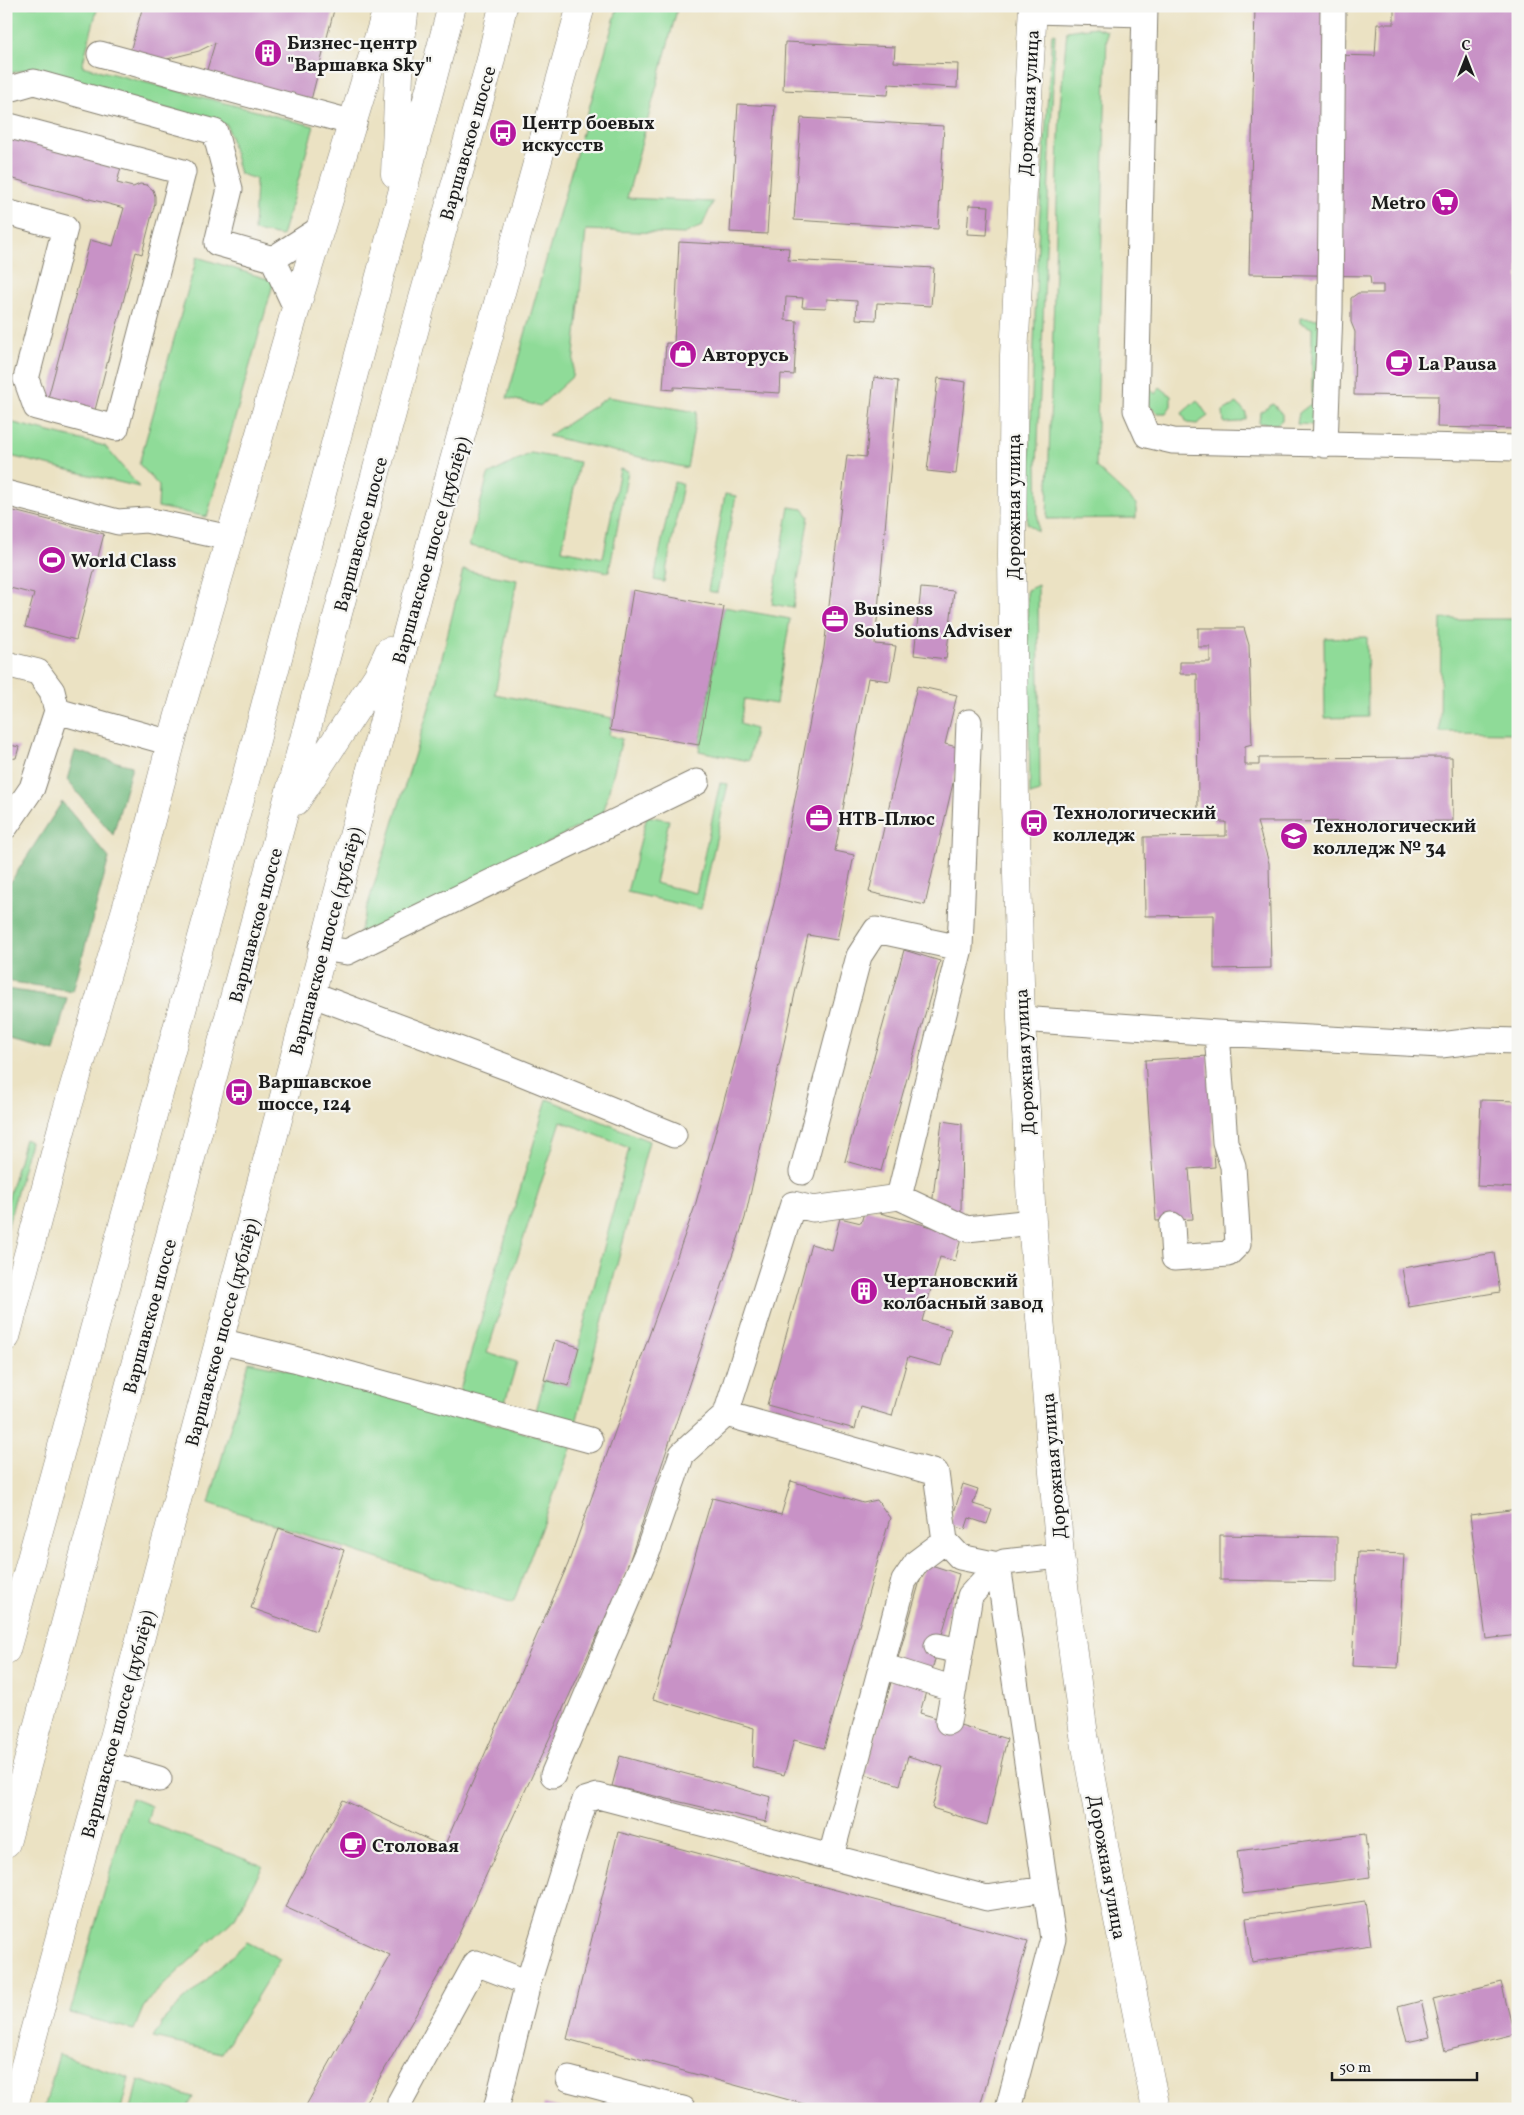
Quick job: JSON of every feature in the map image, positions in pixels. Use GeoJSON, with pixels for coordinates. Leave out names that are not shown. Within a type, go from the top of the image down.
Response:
{"type":"FeatureCollection","features":[{"type":"Feature","properties":{"kind":"main road"},"geometry":{"type":"LineString","coordinates":[[6,1337],[62,1127],[141,858],[171,743],[296,308],[354,123],[388,6]]}},
{"type":"Feature","properties":{"kind":"main road"},"geometry":{"type":"LineString","coordinates":[[393,225],[400,49],[405,6]]}},
{"type":"Feature","properties":{"kind":"main road"},"geometry":{"type":"LineString","coordinates":[[6,1650],[248,770],[452,6]]}},
{"type":"Feature","properties":{"kind":"main road","name":"Варшавское шоссе"},"geometry":{"type":"LineString","coordinates":[[6,1843],[503,6]]}},
{"type":"Feature","properties":{"kind":"main road","name":"Варшавское шоссе (дублёр)"},"geometry":{"type":"LineString","coordinates":[[13,2109],[107,1764],[311,994],[321,948],[429,550],[581,6]]}},
{"type":"Feature","properties":{"kind":"main road","name":"Дорожная улица"},"geometry":{"type":"LineString","coordinates":[[1033,8],[1015,337],[1012,556],[1014,801],[1021,1019],[1032,1222],[1060,1556],[1084,1735],[1113,1895],[1156,2109]]}},
{"type":"Feature","properties":{"kind":"main road"},"geometry":{"type":"LineString","coordinates":[[283,821],[377,677],[399,632],[429,550]]}},
{"type":"Feature","properties":{"kind":"lane"},"geometry":{"type":"LineString","coordinates":[[1325,445],[1330,291],[1334,6]]}},
{"type":"Feature","properties":{"kind":"lane"},"geometry":{"type":"LineString","coordinates":[[1033,8],[1145,10],[1136,410],[1148,435],[1173,441],[1518,448]]}},
{"type":"Feature","properties":{"kind":"lane"},"geometry":{"type":"LineString","coordinates":[[100,54],[354,123]]}},
{"type":"Feature","properties":{"kind":"lane"},"geometry":{"type":"LineString","coordinates":[[6,90],[34,82],[215,132],[230,189],[217,243],[273,259],[320,229]]}},
{"type":"Feature","properties":{"kind":"lane"},"geometry":{"type":"LineString","coordinates":[[6,125],[183,172],[116,428],[36,408],[26,379],[65,228],[6,212]]}},
{"type":"Feature","properties":{"kind":"lane"},"geometry":{"type":"LineString","coordinates":[[273,259],[296,308]]}},
{"type":"Feature","properties":{"kind":"lane"},"geometry":{"type":"LineString","coordinates":[[6,493],[118,522],[146,520],[230,538]]}},
{"type":"Feature","properties":{"kind":"lane"},"geometry":{"type":"LineString","coordinates":[[6,664],[38,672],[52,691],[57,711],[32,788],[6,826]]}},
{"type":"Feature","properties":{"kind":"lane"},"geometry":{"type":"LineString","coordinates":[[57,711],[171,743]]}},
{"type":"Feature","properties":{"kind":"lane"},"geometry":{"type":"LineString","coordinates":[[899,1197],[960,948],[969,722]]}},
{"type":"Feature","properties":{"kind":"lane"},"geometry":{"type":"LineString","coordinates":[[321,948],[347,952],[696,782]]}},
{"type":"Feature","properties":{"kind":"lane"},"geometry":{"type":"LineString","coordinates":[[802,1172],[859,956],[876,930],[960,948]]}},
{"type":"Feature","properties":{"kind":"lane"},"geometry":{"type":"LineString","coordinates":[[311,994],[509,1068],[674,1135]]}},
{"type":"Feature","properties":{"kind":"lane"},"geometry":{"type":"LineString","coordinates":[[1021,1019],[1217,1033],[1441,1045],[1481,1040],[1518,1041]]}},
{"type":"Feature","properties":{"kind":"lane"},"geometry":{"type":"LineString","coordinates":[[1172,1225],[1174,1258],[1228,1254],[1238,1244],[1233,1166],[1225,1142],[1217,1033]]}},
{"type":"Feature","properties":{"kind":"lane"},"geometry":{"type":"LineString","coordinates":[[553,1775],[649,1548],[682,1454],[726,1414],[794,1204],[813,1209],[899,1197],[968,1229],[1032,1222]]}},
{"type":"Feature","properties":{"kind":"lane"},"geometry":{"type":"LineString","coordinates":[[219,1341],[313,1364],[590,1440]]}},
{"type":"Feature","properties":{"kind":"lane"},"geometry":{"type":"LineString","coordinates":[[726,1414],[936,1473],[945,1541],[960,1557],[998,1565]]}},
{"type":"Feature","properties":{"kind":"lane"},"geometry":{"type":"LineString","coordinates":[[831,1856],[904,1581],[917,1562],[945,1541]]}},
{"type":"Feature","properties":{"kind":"lane"},"geometry":{"type":"LineString","coordinates":[[948,1722],[954,1689],[948,1649],[970,1596],[998,1565],[1004,1562],[1060,1556]]}},
{"type":"Feature","properties":{"kind":"lane"},"geometry":{"type":"LineString","coordinates":[[998,1565],[1044,1889],[1053,1939],[1008,2109]]}},
{"type":"Feature","properties":{"kind":"lane"},"geometry":{"type":"LineString","coordinates":[[882,1666],[954,1689]]}},
{"type":"Feature","properties":{"kind":"lane"},"geometry":{"type":"LineString","coordinates":[[107,1764],[159,1779]]}},
{"type":"Feature","properties":{"kind":"lane"},"geometry":{"type":"LineString","coordinates":[[496,2109],[528,1983],[585,1800],[598,1796],[987,1898],[1044,1889]]}},
{"type":"Feature","properties":{"kind":"lane"},"geometry":{"type":"LineString","coordinates":[[404,2107],[476,1963],[528,1983]]}},
{"type":"Feature","properties":{"kind":"lane"},"geometry":{"type":"LineString","coordinates":[[569,2078],[683,2109]]}},
{"type":"Feature","properties":{"kind":"green space"},"geometry":{"type":"Polygon","coordinates":[[[6,6],[98,6],[82,66],[314,126],[282,236],[254,231],[256,179],[240,174],[227,125],[24,70],[6,74],[6,6]]]}},
{"type":"Feature","properties":{"kind":"green space"},"geometry":{"type":"Polygon","coordinates":[[[618,6],[678,6],[627,198],[713,202],[702,226],[684,234],[586,230],[572,377],[540,406],[507,398],[618,6]]]}},
{"type":"Feature","properties":{"kind":"green space"},"geometry":{"type":"Polygon","coordinates":[[[1095,27],[1107,31],[1096,467],[1136,504],[1136,518],[1047,519],[1060,106],[1067,31],[1095,27]]]}},
{"type":"Feature","properties":{"kind":"green space"},"geometry":{"type":"Polygon","coordinates":[[[1055,33],[1037,465],[1038,532],[1027,523],[1038,241],[1052,34],[1055,33]]]}},
{"type":"Feature","properties":{"kind":"green space"},"geometry":{"type":"Polygon","coordinates":[[[197,257],[274,281],[207,517],[158,507],[159,486],[139,464],[197,257]]]}},
{"type":"Feature","properties":{"kind":"green space"},"geometry":{"type":"Polygon","coordinates":[[[1300,318],[1322,319],[1319,420],[1313,425],[1297,424],[1299,413],[1312,403],[1312,328],[1300,323],[1300,318]]]}},
{"type":"Feature","properties":{"kind":"green space"},"geometry":{"type":"Polygon","coordinates":[[[1144,382],[1155,394],[1160,387],[1171,396],[1171,406],[1166,413],[1157,413],[1148,405],[1144,382]]]}},
{"type":"Feature","properties":{"kind":"green space"},"geometry":{"type":"Polygon","coordinates":[[[608,397],[697,412],[687,468],[548,436],[608,397]]]}},
{"type":"Feature","properties":{"kind":"green space"},"geometry":{"type":"Polygon","coordinates":[[[1197,400],[1208,416],[1197,424],[1187,423],[1182,413],[1197,400]]]}},
{"type":"Feature","properties":{"kind":"green space"},"geometry":{"type":"Polygon","coordinates":[[[1237,403],[1246,413],[1246,419],[1239,422],[1224,423],[1223,411],[1237,403]]]}},
{"type":"Feature","properties":{"kind":"green space"},"geometry":{"type":"Polygon","coordinates":[[[1273,404],[1282,414],[1282,420],[1277,424],[1259,423],[1260,412],[1273,404]]]}},
{"type":"Feature","properties":{"kind":"green space"},"geometry":{"type":"Polygon","coordinates":[[[6,421],[105,446],[139,487],[6,455],[6,421]]]}},
{"type":"Feature","properties":{"kind":"green space"},"geometry":{"type":"Polygon","coordinates":[[[531,453],[579,462],[562,550],[603,558],[620,469],[628,471],[609,572],[469,546],[488,475],[531,453]]]}},
{"type":"Feature","properties":{"kind":"green space"},"geometry":{"type":"Polygon","coordinates":[[[674,482],[683,484],[664,582],[654,580],[674,482]]]}},
{"type":"Feature","properties":{"kind":"green space"},"geometry":{"type":"Polygon","coordinates":[[[725,494],[736,496],[717,593],[708,591],[725,494]]]}},
{"type":"Feature","properties":{"kind":"green space"},"geometry":{"type":"Polygon","coordinates":[[[789,507],[803,509],[809,516],[793,608],[772,604],[789,507]]]}},
{"type":"Feature","properties":{"kind":"green space"},"geometry":{"type":"Polygon","coordinates":[[[463,570],[517,580],[495,694],[612,718],[609,735],[622,739],[603,814],[356,943],[433,695],[463,570]]]}},
{"type":"Feature","properties":{"kind":"green space"},"geometry":{"type":"Polygon","coordinates":[[[1038,585],[1040,792],[1030,795],[1027,590],[1038,585]]]}},
{"type":"Feature","properties":{"kind":"green space"},"geometry":{"type":"Polygon","coordinates":[[[724,607],[790,619],[776,704],[744,699],[740,724],[755,729],[749,761],[699,751],[724,607]]]}},
{"type":"Feature","properties":{"kind":"green space"},"geometry":{"type":"Polygon","coordinates":[[[1441,619],[1518,619],[1518,733],[1440,732],[1441,619]]]}},
{"type":"Feature","properties":{"kind":"green space"},"geometry":{"type":"Polygon","coordinates":[[[1367,637],[1368,717],[1325,718],[1324,638],[1367,637]]]}},
{"type":"Feature","properties":{"kind":"green space"},"geometry":{"type":"Polygon","coordinates":[[[75,751],[132,766],[113,835],[67,780],[75,751]]]}},
{"type":"Feature","properties":{"kind":"green space"},"geometry":{"type":"Polygon","coordinates":[[[720,783],[728,784],[701,909],[627,892],[647,816],[669,820],[655,883],[696,893],[720,783]]]}},
{"type":"Feature","properties":{"kind":"green space"},"geometry":{"type":"Polygon","coordinates":[[[62,802],[109,858],[73,991],[6,981],[6,882],[10,883],[62,802]]]}},
{"type":"Feature","properties":{"kind":"green space"},"geometry":{"type":"Polygon","coordinates":[[[6,989],[67,998],[54,1051],[6,1039],[6,989]]]}},
{"type":"Feature","properties":{"kind":"green space"},"geometry":{"type":"Polygon","coordinates":[[[547,1099],[649,1141],[575,1427],[535,1415],[544,1380],[569,1386],[629,1148],[561,1121],[487,1353],[517,1362],[504,1406],[459,1393],[547,1099]]]}},
{"type":"Feature","properties":{"kind":"green space"},"geometry":{"type":"Polygon","coordinates":[[[25,1139],[30,1142],[6,1233],[6,1207],[25,1139]]]}},
{"type":"Feature","properties":{"kind":"green space"},"geometry":{"type":"Polygon","coordinates":[[[249,1362],[331,1379],[572,1446],[513,1603],[209,1503],[249,1362]]]}},
{"type":"Feature","properties":{"kind":"green space"},"geometry":{"type":"Polygon","coordinates":[[[131,1798],[151,1806],[147,1822],[263,1866],[235,1918],[150,1998],[143,2008],[134,2030],[70,2013],[131,1798]]]}},
{"type":"Feature","properties":{"kind":"green space"},"geometry":{"type":"Polygon","coordinates":[[[247,1942],[280,1959],[222,2053],[153,2038],[166,2017],[247,1942]]]}},
{"type":"Feature","properties":{"kind":"green space"},"geometry":{"type":"Polygon","coordinates":[[[59,2054],[129,2078],[121,2109],[44,2109],[59,2054]]]}},
{"type":"Feature","properties":{"kind":"green space"},"geometry":{"type":"Polygon","coordinates":[[[138,2080],[193,2097],[187,2109],[131,2109],[138,2080]]]}},
{"type":"Feature","properties":{"kind":"building","name":"Бизнес-центр \"Варшавка Sky\""},"geometry":{"type":"Polygon","coordinates":[[[143,6],[335,6],[311,100],[206,73],[215,43],[199,51],[163,60],[129,55],[143,6]]]}},
{"type":"Feature","properties":{"kind":"building","name":"Metro"},"geometry":{"type":"Polygon","coordinates":[[[1255,6],[1338,6],[1337,55],[1375,56],[1377,24],[1394,24],[1394,6],[1518,6],[1518,429],[1437,427],[1438,396],[1354,395],[1355,332],[1351,322],[1351,298],[1358,293],[1383,293],[1383,285],[1371,285],[1370,276],[1249,274],[1255,6]]]}},
{"type":"Feature","properties":{"kind":"building"},"geometry":{"type":"Polygon","coordinates":[[[785,42],[895,47],[894,62],[958,64],[957,88],[889,84],[888,95],[783,90],[785,42]]]}},
{"type":"Feature","properties":{"kind":"building"},"geometry":{"type":"Polygon","coordinates":[[[738,104],[775,106],[767,234],[730,232],[738,104]]]}},
{"type":"Feature","properties":{"kind":"building"},"geometry":{"type":"Polygon","coordinates":[[[801,118],[944,126],[938,229],[794,220],[801,118]]]}},
{"type":"Feature","properties":{"kind":"building"},"geometry":{"type":"Polygon","coordinates":[[[6,132],[122,163],[117,183],[133,187],[140,184],[147,185],[153,190],[155,196],[155,203],[142,254],[136,252],[95,410],[48,398],[90,240],[113,246],[124,208],[6,177],[6,132]]]}},
{"type":"Feature","properties":{"kind":"building"},"geometry":{"type":"Polygon","coordinates":[[[969,205],[989,206],[987,235],[967,234],[969,205]]]}},
{"type":"Feature","properties":{"kind":"building"},"geometry":{"type":"Polygon","coordinates":[[[679,242],[789,248],[788,260],[934,268],[931,306],[877,303],[876,320],[856,319],[857,301],[827,299],[826,308],[802,307],[803,298],[786,297],[785,320],[797,321],[794,375],[781,374],[780,393],[674,387],[674,390],[663,389],[666,343],[674,343],[679,242]]]}},
{"type":"Feature","properties":{"kind":"building"},"geometry":{"type":"Polygon","coordinates":[[[874,377],[898,381],[875,644],[896,646],[890,681],[868,678],[835,851],[854,855],[837,940],[808,935],[745,1218],[624,1577],[446,1962],[362,2109],[304,2109],[390,1955],[285,1907],[343,1800],[444,1847],[568,1564],[695,1206],[739,1046],[778,887],[824,648],[847,455],[866,457],[874,377]]]}},
{"type":"Feature","properties":{"kind":"building"},"geometry":{"type":"Polygon","coordinates":[[[938,378],[966,382],[956,474],[927,471],[938,378]]]}},
{"type":"Feature","properties":{"kind":"building","name":"World Class"},"geometry":{"type":"Polygon","coordinates":[[[6,509],[104,534],[76,640],[25,627],[34,594],[6,587],[6,509]]]}},
{"type":"Feature","properties":{"kind":"building"},"geometry":{"type":"Polygon","coordinates":[[[921,588],[954,591],[946,659],[914,655],[921,588]]]}},
{"type":"Feature","properties":{"kind":"building"},"geometry":{"type":"Polygon","coordinates":[[[633,590],[724,607],[699,745],[610,730],[633,590]]]}},
{"type":"Feature","properties":{"kind":"building"},"geometry":{"type":"Polygon","coordinates":[[[1198,628],[1244,628],[1249,645],[1252,744],[1245,746],[1245,765],[1259,765],[1259,758],[1452,757],[1453,821],[1257,822],[1269,863],[1271,968],[1214,969],[1214,915],[1145,916],[1144,837],[1226,836],[1226,822],[1213,822],[1213,813],[1198,813],[1197,674],[1180,674],[1180,662],[1210,662],[1210,647],[1198,647],[1198,628]]]}},
{"type":"Feature","properties":{"kind":"building"},"geometry":{"type":"Polygon","coordinates":[[[917,686],[957,695],[945,744],[961,748],[925,905],[869,892],[917,686]]]}},
{"type":"Feature","properties":{"kind":"building"},"geometry":{"type":"Polygon","coordinates":[[[6,744],[19,747],[16,758],[9,759],[7,766],[6,744]]]}},
{"type":"Feature","properties":{"kind":"building"},"geometry":{"type":"Polygon","coordinates":[[[904,950],[940,961],[881,1171],[845,1161],[904,950]]]}},
{"type":"Feature","properties":{"kind":"building"},"geometry":{"type":"Polygon","coordinates":[[[1208,1056],[1215,1167],[1189,1169],[1193,1219],[1156,1221],[1145,1060],[1208,1056]]]}},
{"type":"Feature","properties":{"kind":"building"},"geometry":{"type":"Polygon","coordinates":[[[1481,1100],[1518,1101],[1518,1188],[1477,1186],[1481,1100]]]}},
{"type":"Feature","properties":{"kind":"building"},"geometry":{"type":"Polygon","coordinates":[[[942,1121],[962,1124],[961,1213],[932,1206],[942,1121]]]}},
{"type":"Feature","properties":{"kind":"building","name":"Чертановский колбасный завод"},"geometry":{"type":"Polygon","coordinates":[[[865,1209],[962,1235],[955,1261],[940,1257],[922,1321],[951,1329],[941,1366],[908,1357],[892,1416],[861,1407],[855,1429],[767,1405],[811,1244],[832,1250],[840,1218],[861,1223],[865,1209]]]}},
{"type":"Feature","properties":{"kind":"building"},"geometry":{"type":"Polygon","coordinates":[[[1494,1253],[1500,1292],[1409,1307],[1402,1268],[1494,1253]]]}},
{"type":"Feature","properties":{"kind":"building"},"geometry":{"type":"Polygon","coordinates":[[[555,1340],[579,1347],[569,1386],[544,1380],[555,1340]]]}},
{"type":"Feature","properties":{"kind":"building"},"geometry":{"type":"Polygon","coordinates":[[[791,1481],[863,1503],[877,1500],[890,1518],[824,1748],[794,1740],[784,1775],[752,1767],[754,1728],[653,1699],[712,1498],[781,1515],[791,1481]]]}},
{"type":"Feature","properties":{"kind":"building"},"geometry":{"type":"Polygon","coordinates":[[[963,1484],[978,1489],[973,1504],[992,1510],[987,1524],[969,1518],[965,1530],[950,1525],[963,1484]]]}},
{"type":"Feature","properties":{"kind":"building"},"geometry":{"type":"Polygon","coordinates":[[[1518,1509],[1518,1635],[1486,1639],[1470,1515],[1518,1509]]]}},
{"type":"Feature","properties":{"kind":"building"},"geometry":{"type":"Polygon","coordinates":[[[279,1528],[344,1550],[316,1631],[251,1608],[279,1528]]]}},
{"type":"Feature","properties":{"kind":"building"},"geometry":{"type":"Polygon","coordinates":[[[1220,1535],[1337,1537],[1337,1582],[1220,1580],[1220,1535]]]}},
{"type":"Feature","properties":{"kind":"building"},"geometry":{"type":"Polygon","coordinates":[[[1358,1552],[1404,1554],[1398,1668],[1352,1666],[1358,1552]]]}},
{"type":"Feature","properties":{"kind":"building"},"geometry":{"type":"Polygon","coordinates":[[[925,1563],[959,1574],[920,1713],[1007,1739],[987,1825],[932,1808],[943,1767],[908,1756],[900,1785],[865,1774],[925,1563]]]}},
{"type":"Feature","properties":{"kind":"building"},"geometry":{"type":"Polygon","coordinates":[[[620,1756],[771,1797],[766,1822],[612,1786],[620,1756]]]}},
{"type":"Feature","properties":{"kind":"building"},"geometry":{"type":"Polygon","coordinates":[[[618,1832],[1028,1941],[979,2109],[822,2109],[567,2039],[618,1832]]]}},
{"type":"Feature","properties":{"kind":"building"},"geometry":{"type":"Polygon","coordinates":[[[1365,1834],[1370,1877],[1243,1894],[1237,1851],[1365,1834]]]}},
{"type":"Feature","properties":{"kind":"building"},"geometry":{"type":"Polygon","coordinates":[[[1365,1901],[1371,1945],[1252,1962],[1246,1918],[1365,1901]]]}},
{"type":"Feature","properties":{"kind":"building"},"geometry":{"type":"Polygon","coordinates":[[[1501,1982],[1514,2034],[1445,2051],[1433,1999],[1501,1982]]]}},
{"type":"Feature","properties":{"kind":"building"},"geometry":{"type":"Polygon","coordinates":[[[1421,2001],[1430,2037],[1407,2042],[1398,2007],[1421,2001]]]}},
{"type":"Feature","properties":{"kind":"building"},"geometry":{"type":"Polygon","coordinates":[[[544,2104],[561,2108],[561,2109],[543,2109],[544,2104]]]}},
{"type":"Feature","properties":{"kind":"place","name":"Бизнес-центр \"Варшавка Sky\""},"geometry":{"type":"Point","coordinates":[268,53]}},
{"type":"Feature","properties":{"kind":"place","name":"Центр боевых искусств"},"geometry":{"type":"Point","coordinates":[503,133]}},
{"type":"Feature","properties":{"kind":"place","name":"Metro"},"geometry":{"type":"Point","coordinates":[1445,202]}},
{"type":"Feature","properties":{"kind":"place","name":"Авторусь"},"geometry":{"type":"Point","coordinates":[683,354]}},
{"type":"Feature","properties":{"kind":"place","name":"La Pausa"},"geometry":{"type":"Point","coordinates":[1399,363]}},
{"type":"Feature","properties":{"kind":"place","name":"World Class"},"geometry":{"type":"Point","coordinates":[52,560]}},
{"type":"Feature","properties":{"kind":"place","name":"Business Solutions Adviser"},"geometry":{"type":"Point","coordinates":[835,619]}},
{"type":"Feature","properties":{"kind":"place","name":"НТВ-Плюс"},"geometry":{"type":"Point","coordinates":[819,818]}},
{"type":"Feature","properties":{"kind":"place","name":"Технологический колледж"},"geometry":{"type":"Point","coordinates":[1034,823]}},
{"type":"Feature","properties":{"kind":"place","name":"Технологический колледж № 34"},"geometry":{"type":"Point","coordinates":[1294,836]}},
{"type":"Feature","properties":{"kind":"place","name":"Варшавское шоссе, 124"},"geometry":{"type":"Point","coordinates":[239,1092]}},
{"type":"Feature","properties":{"kind":"place","name":"Чертановский колбасный завод"},"geometry":{"type":"Point","coordinates":[864,1291]}},
{"type":"Feature","properties":{"kind":"place","name":"Столовая"},"geometry":{"type":"Point","coordinates":[353,1845]}}]}
